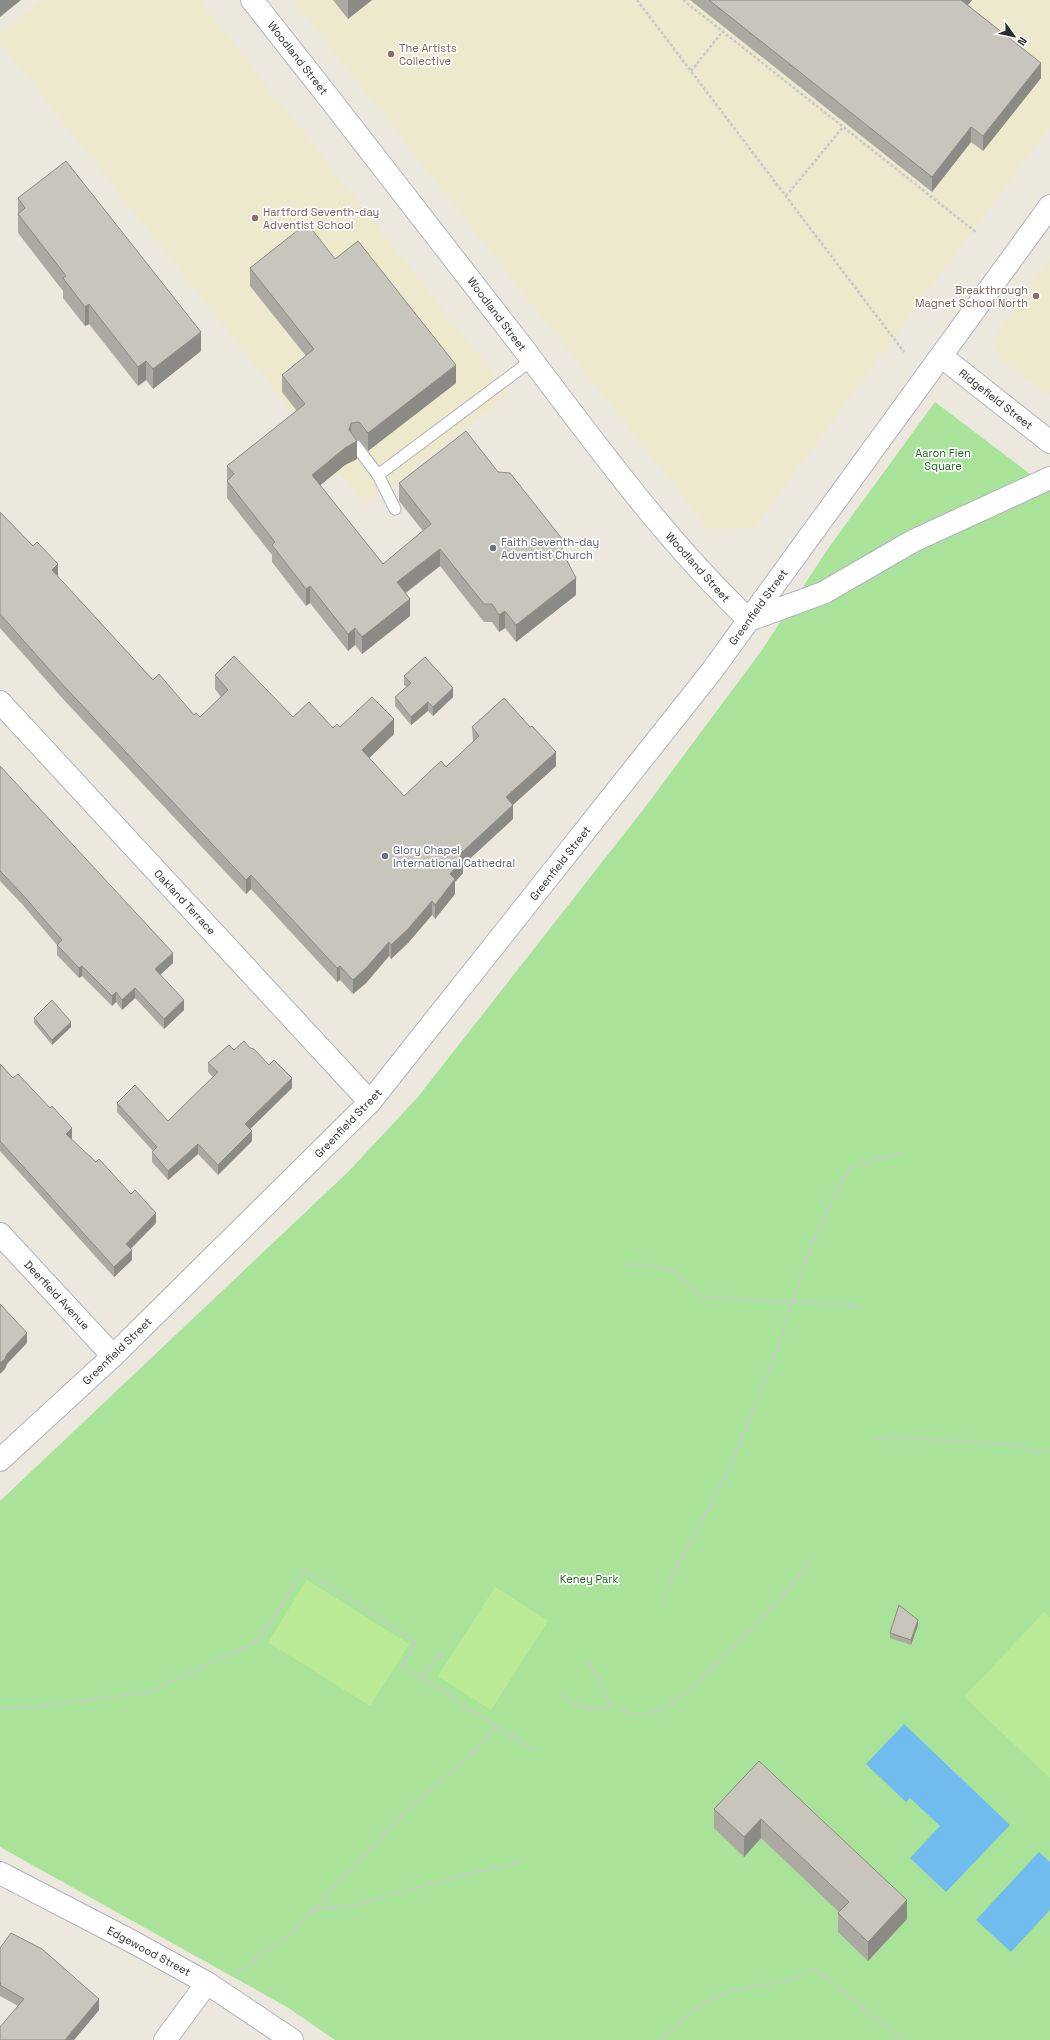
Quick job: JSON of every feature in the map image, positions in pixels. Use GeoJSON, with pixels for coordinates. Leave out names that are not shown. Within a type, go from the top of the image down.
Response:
{"type":"FeatureCollection","features":[{"type":"Feature","properties":{"kind":"street","name":"Woodland Street"},"geometry":{"type":"LineString","coordinates":[[252,0],[584,429],[684,554],[749,620]]}},
{"type":"Feature","properties":{"kind":"street","name":"Greenfield Street"},"geometry":{"type":"LineString","coordinates":[[0,1460],[113,1356],[370,1102],[711,672],[1050,206]]}},
{"type":"Feature","properties":{"kind":"street","name":"Ridgefield Street"},"geometry":{"type":"LineString","coordinates":[[941,356],[1050,442]]}},
{"type":"Feature","properties":{"kind":"street"},"geometry":{"type":"LineString","coordinates":[[749,620],[823,593],[913,541],[1050,478]]}},
{"type":"Feature","properties":{"kind":"street","name":"Oakland Terrace"},"geometry":{"type":"LineString","coordinates":[[0,702],[370,1102]]}},
{"type":"Feature","properties":{"kind":"street","name":"Deerfield Avenue"},"geometry":{"type":"LineString","coordinates":[[0,1234],[113,1356]]}},
{"type":"Feature","properties":{"kind":"street","name":"Edgewood Street"},"geometry":{"type":"LineString","coordinates":[[0,1873],[133,1942],[212,1986],[292,2040]]}},
{"type":"Feature","properties":{"kind":"street"},"geometry":{"type":"LineString","coordinates":[[164,2040],[212,1986]]}},
{"type":"Feature","properties":{"kind":"lane"},"geometry":{"type":"LineString","coordinates":[[378,475],[532,360]]}},
{"type":"Feature","properties":{"kind":"lane"},"geometry":{"type":"LineString","coordinates":[[356,446],[378,475],[395,509]]}},
{"type":"Feature","properties":{"kind":"path"},"geometry":{"type":"LineString","coordinates":[[638,0],[904,352]]}},
{"type":"Feature","properties":{"kind":"path"},"geometry":{"type":"LineString","coordinates":[[683,0],[977,233]]}},
{"type":"Feature","properties":{"kind":"path"},"geometry":{"type":"LineString","coordinates":[[691,70],[723,32]]}},
{"type":"Feature","properties":{"kind":"path"},"geometry":{"type":"LineString","coordinates":[[786,196],[843,127]]}},
{"type":"Feature","properties":{"kind":"path"},"geometry":{"type":"LineString","coordinates":[[662,1604],[669,1581],[729,1470],[769,1372],[812,1245],[839,1188],[851,1167],[903,1152]]}},
{"type":"Feature","properties":{"kind":"path"},"geometry":{"type":"LineString","coordinates":[[625,1264],[670,1268],[702,1297],[863,1306]]}},
{"type":"Feature","properties":{"kind":"path"},"geometry":{"type":"LineString","coordinates":[[875,1439],[894,1437],[993,1444],[1050,1452]]}},
{"type":"Feature","properties":{"kind":"path"},"geometry":{"type":"LineString","coordinates":[[586,1662],[593,1669],[610,1704],[628,1713],[645,1716],[666,1708],[690,1690],[766,1613],[802,1573],[808,1563],[808,1555]]}},
{"type":"Feature","properties":{"kind":"path"},"geometry":{"type":"LineString","coordinates":[[0,1708],[36,1707],[148,1692],[155,1689],[258,1641],[304,1569],[416,1642],[402,1665],[527,1746],[538,1750]]}},
{"type":"Feature","properties":{"kind":"path"},"geometry":{"type":"LineString","coordinates":[[422,1678],[439,1653],[445,1657]]}},
{"type":"Feature","properties":{"kind":"path"},"geometry":{"type":"LineString","coordinates":[[562,1695],[595,1710],[604,1710],[610,1704]]}},
{"type":"Feature","properties":{"kind":"path"},"geometry":{"type":"LineString","coordinates":[[212,1986],[290,1934],[406,1811],[477,1749],[496,1726]]}},
{"type":"Feature","properties":{"kind":"path"},"geometry":{"type":"LineString","coordinates":[[312,1910],[357,1905],[436,1882],[523,1861]]}},
{"type":"Feature","properties":{"kind":"path"},"geometry":{"type":"LineString","coordinates":[[660,2040],[693,2012],[718,1995],[778,1983],[801,1976],[814,1968],[903,2040]]}},
{"type":"Feature","properties":{"kind":"shaded area","name":"Hartford Seventh-day Adventist School"},"geometry":{"type":"Polygon","coordinates":[[[42,0],[200,0],[509,393],[366,506],[0,43],[0,33],[42,0]]]}},
{"type":"Feature","properties":{"kind":"shaded area"},"geometry":{"type":"Polygon","coordinates":[[[293,0],[1050,0],[1050,126],[754,528],[708,529],[293,0]]]}},
{"type":"Feature","properties":{"kind":"shaded area","name":"Breakthrough Magnet School North"},"geometry":{"type":"Polygon","coordinates":[[[1050,258],[1050,397],[998,356],[993,343],[995,334],[1050,258]]]}},
{"type":"Feature","properties":{"kind":"green space","name":"Keney Park"},"geometry":{"type":"Polygon","coordinates":[[[935,402],[1050,489],[1050,2040],[335,2040],[287,2007],[0,1847],[0,1501],[348,1172],[417,1098],[646,806],[762,650],[827,550],[935,402]]]}},
{"type":"Feature","properties":{"kind":"green space"},"geometry":{"type":"Polygon","coordinates":[[[307,1580],[409,1644],[370,1706],[268,1642],[307,1580]]]}},
{"type":"Feature","properties":{"kind":"green space"},"geometry":{"type":"Polygon","coordinates":[[[495,1587],[548,1621],[491,1710],[438,1676],[495,1587]]]}},
{"type":"Feature","properties":{"kind":"green space"},"geometry":{"type":"Polygon","coordinates":[[[1044,1612],[1050,1618],[1050,1778],[964,1697],[1044,1612]]]}},
{"type":"Feature","properties":{"kind":"water"},"geometry":{"type":"Polygon","coordinates":[[[904,1724],[1010,1825],[946,1892],[910,1858],[940,1826],[910,1798],[906,1802],[866,1764],[904,1724]]]}},
{"type":"Feature","properties":{"kind":"water"},"geometry":{"type":"Polygon","coordinates":[[[1039,1852],[1050,1862],[1050,1910],[1011,1952],[976,1920],[1039,1852]]]}},
{"type":"Feature","properties":{"kind":"building"},"geometry":{"type":"Polygon","coordinates":[[[709,0],[961,0],[1041,63],[983,136],[971,127],[932,177],[709,0]]]}},
{"type":"Feature","properties":{"kind":"building"},"geometry":{"type":"Polygon","coordinates":[[[66,161],[201,332],[153,369],[146,361],[138,367],[89,304],[85,307],[63,278],[66,276],[18,214],[25,208],[18,198],[66,161]]]}},
{"type":"Feature","properties":{"kind":"building"},"geometry":{"type":"Polygon","coordinates":[[[307,223],[335,259],[358,241],[456,365],[368,433],[359,422],[351,423],[349,430],[357,441],[345,448],[312,475],[383,564],[431,524],[399,483],[466,431],[498,472],[510,473],[563,540],[562,551],[576,578],[516,625],[505,611],[499,615],[492,604],[484,604],[440,549],[397,582],[410,599],[362,637],[355,628],[348,634],[310,586],[306,589],[272,545],[275,542],[227,481],[234,474],[227,466],[305,404],[282,375],[314,349],[250,268],[307,223]]]}},
{"type":"Feature","properties":{"kind":"building"},"geometry":{"type":"Polygon","coordinates":[[[0,512],[33,546],[37,542],[58,564],[52,570],[153,680],[159,674],[194,715],[196,713],[200,717],[228,690],[215,675],[234,656],[293,717],[309,702],[333,728],[337,724],[340,727],[372,697],[394,719],[362,750],[404,796],[441,761],[446,767],[479,736],[472,727],[504,698],[530,727],[532,726],[556,752],[506,797],[513,805],[459,855],[463,859],[450,874],[455,879],[435,905],[432,901],[408,929],[391,945],[389,942],[353,980],[340,966],[337,968],[251,875],[246,880],[63,685],[0,614],[0,512]]]}},
{"type":"Feature","properties":{"kind":"building"},"geometry":{"type":"Polygon","coordinates":[[[425,657],[453,688],[433,707],[428,702],[411,717],[395,697],[411,683],[404,676],[425,657]]]}},
{"type":"Feature","properties":{"kind":"building"},"geometry":{"type":"Polygon","coordinates":[[[0,766],[173,953],[155,969],[184,1000],[164,1019],[135,988],[122,1000],[116,992],[112,996],[82,966],[79,968],[57,945],[62,940],[0,871],[0,766]]]}},
{"type":"Feature","properties":{"kind":"building"},"geometry":{"type":"Polygon","coordinates":[[[52,1000],[71,1022],[52,1040],[34,1018],[52,1000]]]}},
{"type":"Feature","properties":{"kind":"building"},"geometry":{"type":"Polygon","coordinates":[[[244,1041],[269,1065],[274,1060],[292,1078],[245,1124],[252,1131],[218,1165],[198,1144],[168,1171],[152,1152],[157,1147],[117,1103],[135,1085],[168,1121],[218,1072],[208,1063],[229,1045],[234,1050],[244,1041]]]}},
{"type":"Feature","properties":{"kind":"building"},"geometry":{"type":"Polygon","coordinates":[[[0,1064],[13,1078],[18,1074],[50,1108],[52,1106],[72,1128],[66,1134],[96,1162],[99,1159],[131,1194],[135,1190],[156,1213],[126,1244],[132,1250],[114,1267],[0,1141],[0,1064]]]}},
{"type":"Feature","properties":{"kind":"building"},"geometry":{"type":"Polygon","coordinates":[[[0,1304],[27,1333],[0,1363],[0,1304]]]}},
{"type":"Feature","properties":{"kind":"building"},"geometry":{"type":"Polygon","coordinates":[[[899,1605],[918,1620],[911,1640],[890,1633],[899,1605]]]}},
{"type":"Feature","properties":{"kind":"building"},"geometry":{"type":"Polygon","coordinates":[[[759,1761],[907,1900],[868,1942],[838,1913],[849,1902],[761,1819],[744,1837],[714,1809],[759,1761]]]}},
{"type":"Feature","properties":{"kind":"building"},"geometry":{"type":"Polygon","coordinates":[[[11,1933],[42,1949],[99,1999],[65,2040],[0,2040],[0,2027],[24,1999],[0,1985],[0,1948],[11,1933]]]}},
{"type":"Feature","properties":{"kind":"place","name":"The Artists Collective"},"geometry":{"type":"Point","coordinates":[391,54]}},
{"type":"Feature","properties":{"kind":"place","name":"Hartford Seventh-day Adventist School"},"geometry":{"type":"Point","coordinates":[255,218]}},
{"type":"Feature","properties":{"kind":"place","name":"Breakthrough Magnet School North"},"geometry":{"type":"Point","coordinates":[1036,296]}},
{"type":"Feature","properties":{"kind":"place","name":"Faith Seventh-day Adventist Church"},"geometry":{"type":"Point","coordinates":[493,548]}},
{"type":"Feature","properties":{"kind":"place","name":"Glory Chapel International Cathedral"},"geometry":{"type":"Point","coordinates":[385,856]}},
{"type":"Feature","properties":{"kind":"park label","name":"Aaron Fien Square"},"geometry":{"type":"Point","coordinates":[943,459]}}]}
